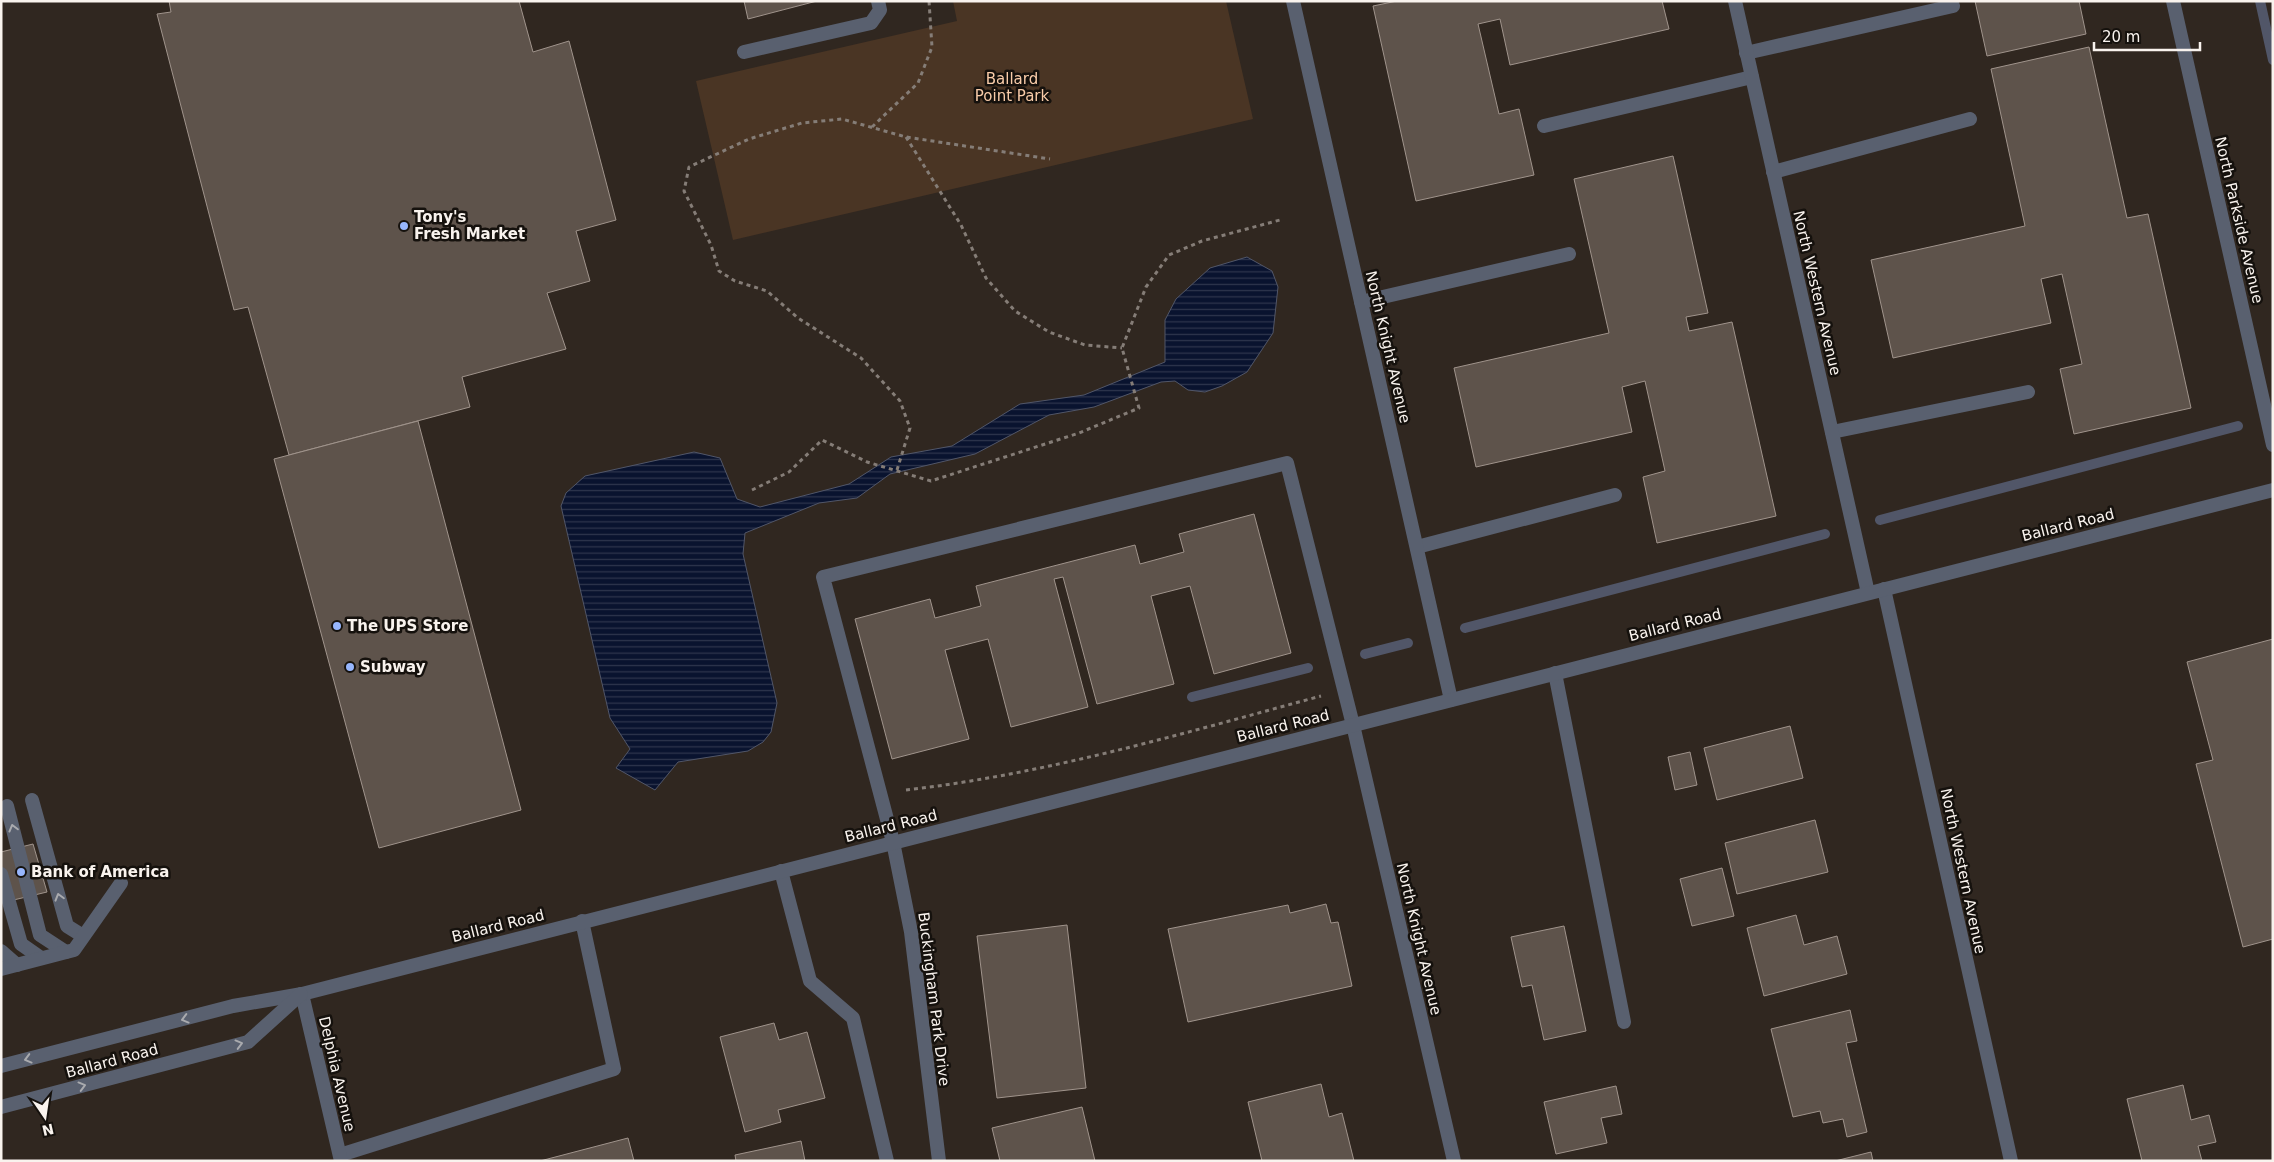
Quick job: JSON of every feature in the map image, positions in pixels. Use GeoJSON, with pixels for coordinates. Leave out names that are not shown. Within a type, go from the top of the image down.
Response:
{"type":"FeatureCollection","features":[{"type":"Feature","properties":{"kind":"street"},"geometry":{"type":"LineString","coordinates":[[744,52],[871,23],[880,10],[878,1]]}},
{"type":"Feature","properties":{"kind":"street","name":"North Knight Avenue"},"geometry":{"type":"LineString","coordinates":[[1293,1],[1451,700]]}},
{"type":"Feature","properties":{"kind":"street","name":"North Western Avenue"},"geometry":{"type":"LineString","coordinates":[[1735,1],[1868,592]]}},
{"type":"Feature","properties":{"kind":"street","name":"North Parkside Avenue"},"geometry":{"type":"LineString","coordinates":[[2173,1],[2273,445]]}},
{"type":"Feature","properties":{"kind":"street"},"geometry":{"type":"LineString","coordinates":[[1746,53],[1953,6]]}},
{"type":"Feature","properties":{"kind":"street"},"geometry":{"type":"LineString","coordinates":[[1544,126],[1752,77]]}},
{"type":"Feature","properties":{"kind":"street"},"geometry":{"type":"LineString","coordinates":[[1773,172],[1970,119]]}},
{"type":"Feature","properties":{"kind":"street"},"geometry":{"type":"LineString","coordinates":[[1361,302],[1569,254]]}},
{"type":"Feature","properties":{"kind":"street"},"geometry":{"type":"LineString","coordinates":[[1832,432],[2028,392]]}},
{"type":"Feature","properties":{"kind":"street","name":"North Knight Avenue"},"geometry":{"type":"LineString","coordinates":[[893,842],[823,577],[1286,463],[1353,725],[1454,1161]]}},
{"type":"Feature","properties":{"kind":"street","name":"Ballard Road"},"geometry":{"type":"LineString","coordinates":[[1,1066],[232,1006],[302,994],[1868,592],[2273,490]]}},
{"type":"Feature","properties":{"kind":"street"},"geometry":{"type":"LineString","coordinates":[[1417,547],[1615,495]]}},
{"type":"Feature","properties":{"kind":"street","name":"North Western Avenue"},"geometry":{"type":"LineString","coordinates":[[1884,589],[2011,1161]]}},
{"type":"Feature","properties":{"kind":"street"},"geometry":{"type":"LineString","coordinates":[[1556,673],[1624,1022]]}},
{"type":"Feature","properties":{"kind":"street"},"geometry":{"type":"LineString","coordinates":[[32,800],[67,926],[83,936]]}},
{"type":"Feature","properties":{"kind":"street"},"geometry":{"type":"LineString","coordinates":[[7,806],[40,935],[66,952]]}},
{"type":"Feature","properties":{"kind":"street","name":"Buckingham Park Drive"},"geometry":{"type":"LineString","coordinates":[[893,842],[911,932],[939,1161]]}},
{"type":"Feature","properties":{"kind":"street"},"geometry":{"type":"LineString","coordinates":[[781,870],[810,982],[853,1018],[887,1161]]}},
{"type":"Feature","properties":{"kind":"street"},"geometry":{"type":"LineString","coordinates":[[1,874],[21,944],[41,958]]}},
{"type":"Feature","properties":{"kind":"street"},"geometry":{"type":"LineString","coordinates":[[1,969],[74,950],[121,883]]}},
{"type":"Feature","properties":{"kind":"street"},"geometry":{"type":"LineString","coordinates":[[341,1158],[614,1069],[582,922]]}},
{"type":"Feature","properties":{"kind":"street"},"geometry":{"type":"LineString","coordinates":[[1,951],[17,964]]}},
{"type":"Feature","properties":{"kind":"street","name":"Ballard Road"},"geometry":{"type":"LineString","coordinates":[[1,1107],[248,1042],[302,994]]}},
{"type":"Feature","properties":{"kind":"street","name":"Delphia Avenue"},"geometry":{"type":"LineString","coordinates":[[302,994],[341,1158]]}},
{"type":"Feature","properties":{"kind":"path"},"geometry":{"type":"LineString","coordinates":[[872,127],[918,83],[932,48],[929,1]]}},
{"type":"Feature","properties":{"kind":"path"},"geometry":{"type":"LineString","coordinates":[[896,469],[910,428],[900,401],[861,358],[798,318],[767,291],[735,281],[719,271],[711,245],[684,191],[688,167],[749,140],[802,123],[842,119],[906,136],[1050,159]]}},
{"type":"Feature","properties":{"kind":"path"},"geometry":{"type":"LineString","coordinates":[[906,136],[961,225],[986,278],[1015,311],[1049,332],[1076,342],[1122,348]]}},
{"type":"Feature","properties":{"kind":"path"},"geometry":{"type":"LineString","coordinates":[[752,490],[789,472],[822,440],[867,462],[931,480],[1079,433],[1139,408],[1122,348],[1146,287],[1169,255],[1202,241],[1280,220]]}},
{"type":"Feature","properties":{"kind":"path"},"geometry":{"type":"LineString","coordinates":[[898,791],[950,785],[1128,748],[1329,694]]}},
{"type":"Feature","properties":{"kind":"green space","name":"Ballard Point Park"},"geometry":{"type":"Polygon","coordinates":[[[953,1],[1226,1],[1253,119],[733,240],[696,81],[957,21],[953,1]]]}},
{"type":"Feature","properties":{"kind":"water"},"geometry":{"type":"Polygon","coordinates":[[[1247,257],[1272,271],[1278,287],[1273,333],[1247,372],[1222,386],[1205,392],[1188,390],[1175,381],[1161,382],[1094,407],[1049,415],[975,454],[890,474],[857,498],[819,503],[745,533],[743,554],[777,703],[771,732],[763,742],[748,751],[678,762],[655,790],[616,768],[630,749],[610,718],[561,506],[566,493],[585,476],[694,452],[720,458],[737,499],[760,507],[849,484],[891,457],[952,446],[1020,404],[1084,395],[1165,362],[1165,320],[1176,299],[1210,268],[1247,257]]]}},
{"type":"Feature","properties":{"kind":"building","name":"Tony's Fresh Market"},"geometry":{"type":"Polygon","coordinates":[[[169,1],[519,1],[533,52],[569,41],[616,220],[576,231],[590,281],[547,293],[566,349],[462,377],[470,407],[289,455],[248,307],[234,310],[157,14],[171,12],[169,1]]]}},
{"type":"Feature","properties":{"kind":"building"},"geometry":{"type":"Polygon","coordinates":[[[744,1],[817,1],[748,19],[744,1]]]}},
{"type":"Feature","properties":{"kind":"building"},"geometry":{"type":"Polygon","coordinates":[[[1397,1],[1662,1],[1669,29],[1510,65],[1500,19],[1478,24],[1499,114],[1519,109],[1534,175],[1416,201],[1373,6],[1397,1]]]}},
{"type":"Feature","properties":{"kind":"building"},"geometry":{"type":"Polygon","coordinates":[[[1975,1],[2079,1],[2086,34],[1987,56],[1975,1]]]}},
{"type":"Feature","properties":{"kind":"building"},"geometry":{"type":"Polygon","coordinates":[[[2089,47],[2127,218],[2148,214],[2191,408],[2074,434],[2060,369],[2082,364],[2062,274],[2041,279],[2051,323],[1893,358],[1871,260],[2025,226],[1991,69],[2089,47]]]}},
{"type":"Feature","properties":{"kind":"building"},"geometry":{"type":"Polygon","coordinates":[[[1673,156],[1708,313],[1686,317],[1689,331],[1732,322],[1776,516],[1657,543],[1643,477],[1665,471],[1645,381],[1622,387],[1632,432],[1476,467],[1454,368],[1609,333],[1574,179],[1673,156]]]}},
{"type":"Feature","properties":{"kind":"building"},"geometry":{"type":"Polygon","coordinates":[[[418,421],[521,810],[379,848],[274,459],[418,421]]]}},
{"type":"Feature","properties":{"kind":"building"},"geometry":{"type":"Polygon","coordinates":[[[1254,514],[1291,653],[1214,674],[1190,586],[1151,596],[1174,684],[1097,704],[1063,577],[1054,579],[1088,707],[1011,727],[988,639],[945,650],[969,739],[892,759],[855,619],[930,599],[935,618],[981,606],[976,586],[1135,545],[1140,564],[1184,552],[1179,534],[1254,514]]]}},
{"type":"Feature","properties":{"kind":"building"},"geometry":{"type":"Polygon","coordinates":[[[2273,639],[2273,939],[2243,947],[2196,764],[2213,760],[2187,662],[2273,639]]]}},
{"type":"Feature","properties":{"kind":"building"},"geometry":{"type":"Polygon","coordinates":[[[1790,726],[1803,778],[1717,800],[1704,748],[1790,726]]]}},
{"type":"Feature","properties":{"kind":"building"},"geometry":{"type":"Polygon","coordinates":[[[1690,752],[1697,785],[1675,790],[1668,757],[1690,752]]]}},
{"type":"Feature","properties":{"kind":"building"},"geometry":{"type":"Polygon","coordinates":[[[1815,820],[1828,872],[1737,894],[1725,843],[1815,820]]]}},
{"type":"Feature","properties":{"kind":"building","name":"Bank of America"},"geometry":{"type":"Polygon","coordinates":[[[33,844],[47,892],[1,903],[1,852],[33,844]]]}},
{"type":"Feature","properties":{"kind":"building"},"geometry":{"type":"Polygon","coordinates":[[[1722,868],[1734,916],[1692,926],[1680,879],[1722,868]]]}},
{"type":"Feature","properties":{"kind":"building"},"geometry":{"type":"Polygon","coordinates":[[[1326,904],[1331,923],[1338,922],[1352,986],[1188,1022],[1168,929],[1288,905],[1290,913],[1326,904]]]}},
{"type":"Feature","properties":{"kind":"building"},"geometry":{"type":"Polygon","coordinates":[[[1796,915],[1804,945],[1837,936],[1847,974],[1764,996],[1747,928],[1796,915]]]}},
{"type":"Feature","properties":{"kind":"building"},"geometry":{"type":"Polygon","coordinates":[[[1067,925],[1086,1088],[997,1098],[977,936],[1067,925]]]}},
{"type":"Feature","properties":{"kind":"building"},"geometry":{"type":"Polygon","coordinates":[[[1564,926],[1586,1031],[1544,1040],[1532,985],[1522,987],[1511,937],[1564,926]]]}},
{"type":"Feature","properties":{"kind":"building"},"geometry":{"type":"Polygon","coordinates":[[[1850,1010],[1857,1041],[1846,1043],[1867,1132],[1847,1137],[1843,1119],[1823,1123],[1820,1111],[1793,1117],[1771,1029],[1850,1010]]]}},
{"type":"Feature","properties":{"kind":"building"},"geometry":{"type":"Polygon","coordinates":[[[774,1023],[779,1040],[807,1032],[825,1098],[778,1110],[781,1122],[745,1132],[720,1037],[774,1023]]]}},
{"type":"Feature","properties":{"kind":"building"},"geometry":{"type":"Polygon","coordinates":[[[1321,1084],[1329,1117],[1342,1113],[1354,1161],[1262,1161],[1248,1102],[1321,1084]]]}},
{"type":"Feature","properties":{"kind":"building"},"geometry":{"type":"Polygon","coordinates":[[[2183,1085],[2191,1120],[2209,1115],[2216,1142],[2198,1146],[2202,1161],[2142,1161],[2127,1099],[2183,1085]]]}},
{"type":"Feature","properties":{"kind":"building"},"geometry":{"type":"Polygon","coordinates":[[[1616,1086],[1622,1114],[1601,1118],[1607,1143],[1556,1154],[1544,1102],[1616,1086]]]}},
{"type":"Feature","properties":{"kind":"building"},"geometry":{"type":"Polygon","coordinates":[[[1082,1107],[1095,1161],[1000,1161],[992,1128],[1082,1107]]]}},
{"type":"Feature","properties":{"kind":"building"},"geometry":{"type":"Polygon","coordinates":[[[628,1138],[634,1161],[540,1161],[628,1138]]]}},
{"type":"Feature","properties":{"kind":"building"},"geometry":{"type":"Polygon","coordinates":[[[801,1141],[805,1161],[736,1161],[735,1155],[801,1141]]]}},
{"type":"Feature","properties":{"kind":"building"},"geometry":{"type":"Polygon","coordinates":[[[1871,1152],[1873,1161],[1835,1161],[1871,1152]]]}},
{"type":"Feature","properties":{"kind":"waterway"},"geometry":{"type":"LineString","coordinates":[[2260,1],[2273,60]]}},
{"type":"Feature","properties":{"kind":"waterway"},"geometry":{"type":"LineString","coordinates":[[1880,520],[2238,426]]}},
{"type":"Feature","properties":{"kind":"waterway"},"geometry":{"type":"LineString","coordinates":[[1465,628],[1825,534]]}},
{"type":"Feature","properties":{"kind":"waterway"},"geometry":{"type":"LineString","coordinates":[[1365,654],[1408,643]]}},
{"type":"Feature","properties":{"kind":"waterway"},"geometry":{"type":"LineString","coordinates":[[1192,697],[1308,668]]}},
{"type":"Feature","properties":{"kind":"place","name":"Tony's Fresh Market"},"geometry":{"type":"Point","coordinates":[404,226]}},
{"type":"Feature","properties":{"kind":"place","name":"The UPS Store"},"geometry":{"type":"Point","coordinates":[337,626]}},
{"type":"Feature","properties":{"kind":"place","name":"Subway"},"geometry":{"type":"Point","coordinates":[350,667]}},
{"type":"Feature","properties":{"kind":"place","name":"Bank of America"},"geometry":{"type":"Point","coordinates":[21,872]}}]}
